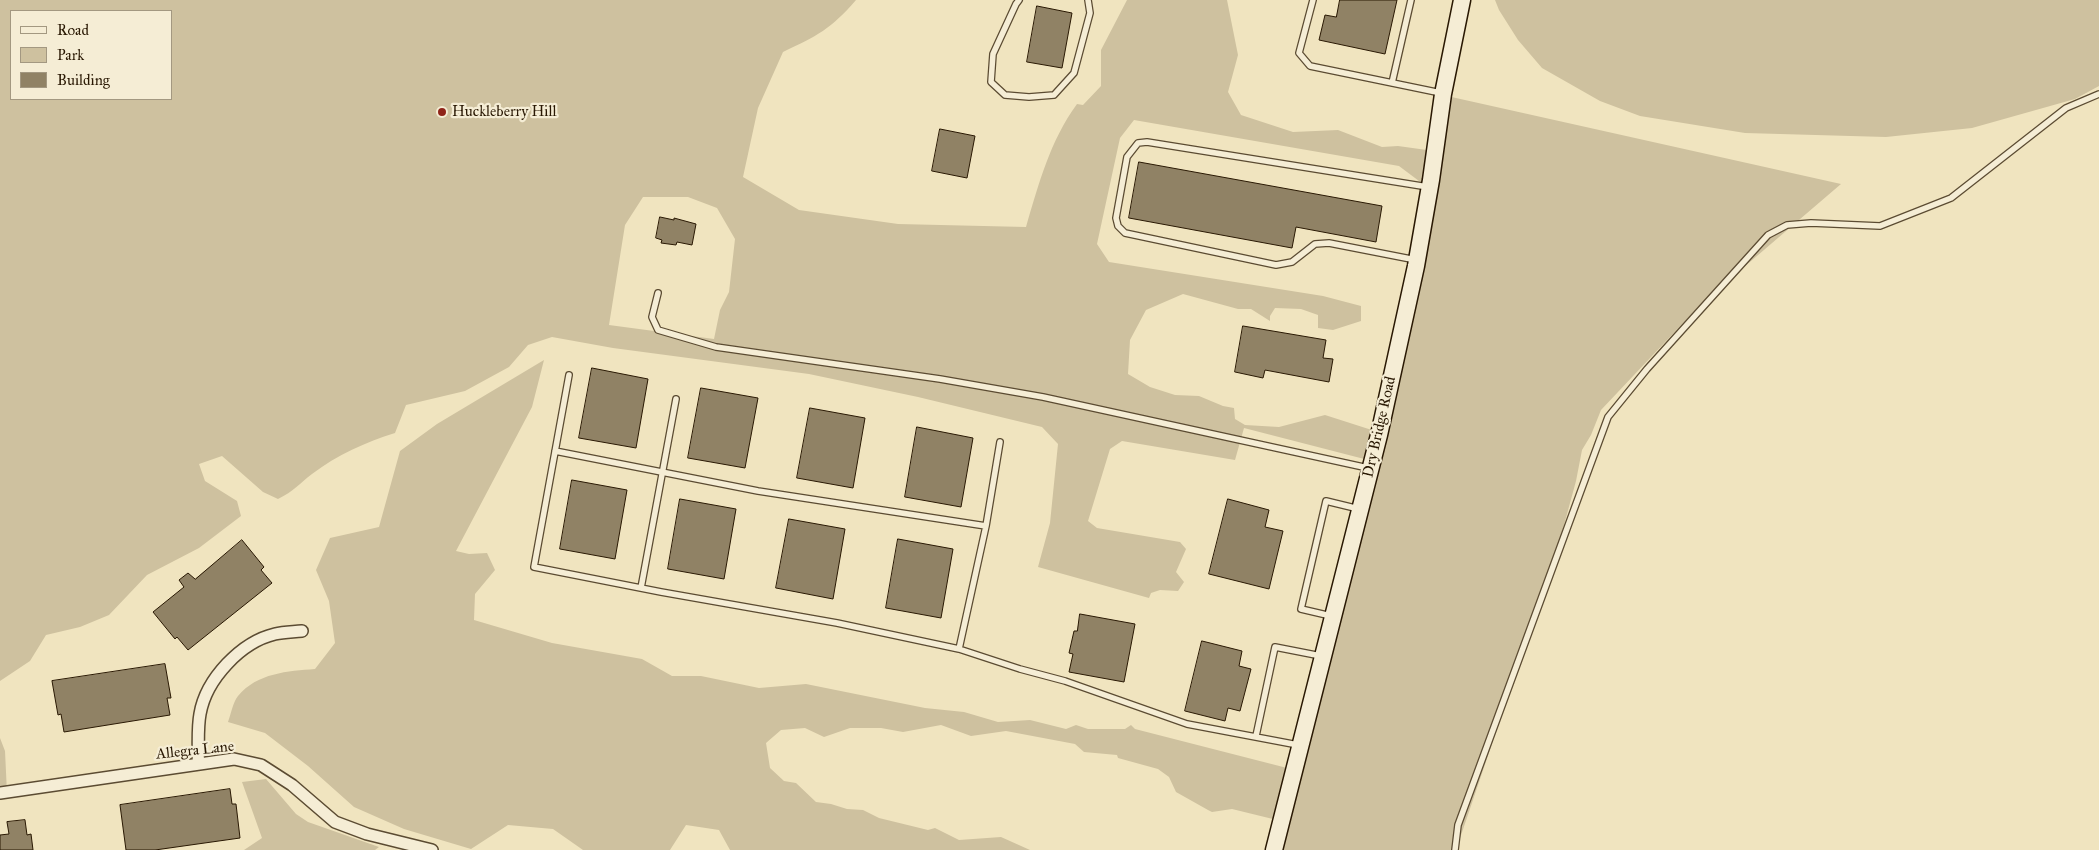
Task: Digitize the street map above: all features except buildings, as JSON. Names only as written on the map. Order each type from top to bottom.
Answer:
[{"type":"street","name":"Dry Bridge Road","points":[[1274,850],[1370,468],[1417,260],[1430,188],[1443,94],[1462,0]]},
{"type":"street","points":[[198,764],[200,713],[210,687],[224,667],[249,645],[275,634],[302,631]]},
{"type":"street","name":"Allegra Lane","points":[[0,793],[234,759],[261,766],[292,786],[336,822],[367,834],[432,850]]},
{"type":"lane","points":[[1019,0],[993,54],[991,82],[1005,94],[1030,97],[1054,95],[1074,73],[1090,13],[1088,0]]},
{"type":"lane","points":[[1314,0],[1299,53],[1310,66],[1443,94]]},
{"type":"lane","points":[[1392,83],[1412,0]]},
{"type":"lane","points":[[1455,850],[1458,825],[1608,417],[1647,369],[1768,235],[1787,225],[1811,223],[1880,226],[1951,198],[2066,108],[2099,94]]},
{"type":"lane","points":[[1417,260],[1329,243],[1315,244],[1292,262],[1276,265],[1125,233],[1118,226],[1116,218],[1127,157],[1138,143],[1147,142],[1430,188]]},
{"type":"lane","points":[[658,293],[652,317],[658,330],[716,347],[940,379],[1043,397],[1370,468]]},
{"type":"lane","points":[[569,375],[534,567],[837,623],[959,649],[1020,669],[1065,681],[1187,724],[1300,746]]},
{"type":"lane","points":[[641,588],[676,399]]},
{"type":"lane","points":[[959,649],[986,526],[1000,442]]},
{"type":"lane","points":[[555,451],[758,491],[986,526]]},
{"type":"lane","points":[[1333,617],[1301,609],[1326,501],[1360,509]]},
{"type":"lane","points":[[1256,736],[1275,647],[1323,656]]},
{"type":"green space","points":[[0,0],[856,0],[823,31],[783,52],[758,108],[743,177],[799,210],[898,224],[1026,227],[1046,163],[1059,133],[1077,104],[1083,105],[1101,86],[1101,50],[1127,0],[1227,0],[1238,55],[1228,92],[1241,115],[1293,132],[1338,130],[1382,147],[1398,146],[1434,151],[1447,96],[1841,184],[1702,303],[1601,410],[1591,435],[1582,450],[1576,481],[1555,558],[1456,850],[1274,850],[1281,821],[1232,809],[1212,812],[1176,792],[1169,777],[1158,769],[1118,758],[1117,755],[1084,752],[1075,744],[1006,731],[971,736],[941,725],[903,732],[881,728],[850,728],[824,737],[805,728],[781,730],[766,743],[770,768],[784,781],[796,783],[816,802],[847,809],[863,810],[879,818],[928,830],[935,828],[959,840],[1001,837],[1030,850],[730,850],[719,830],[686,825],[670,850],[583,850],[553,829],[508,825],[471,849],[404,829],[354,807],[308,766],[265,733],[228,722],[238,696],[254,682],[284,672],[315,669],[335,643],[329,601],[316,570],[330,538],[379,527],[400,451],[437,424],[544,360],[532,407],[456,551],[469,554],[487,553],[495,570],[475,594],[474,620],[552,643],[642,659],[672,676],[701,676],[759,688],[806,684],[925,708],[964,712],[998,722],[1030,720],[1066,729],[1076,725],[1088,729],[1125,729],[1131,725],[1135,729],[1291,769],[1372,461],[1244,428],[1235,460],[1122,441],[1110,449],[1088,521],[1097,528],[1180,542],[1186,549],[1176,572],[1184,582],[1178,591],[1160,590],[1151,593],[1149,598],[1038,567],[1050,523],[1058,444],[1042,427],[918,397],[809,374],[613,348],[552,337],[528,345],[509,367],[465,391],[406,405],[395,433],[342,455],[278,499],[263,492],[222,456],[199,464],[205,481],[237,501],[241,516],[199,548],[147,575],[109,615],[80,627],[46,635],[30,661],[0,681]],"holes":[[[1134,120],[1399,166],[1423,184],[1378,432],[1325,415],[1279,427],[1245,425],[1235,419],[1234,408],[1223,406],[1199,396],[1175,395],[1150,387],[1128,374],[1130,340],[1146,310],[1183,294],[1238,309],[1251,309],[1270,321],[1270,316],[1275,308],[1301,309],[1318,315],[1318,328],[1333,330],[1361,321],[1361,306],[1323,296],[1109,262],[1097,244],[1120,138]],[[643,197],[688,197],[717,208],[735,239],[729,292],[720,310],[714,339],[609,325],[625,225]]]},
{"type":"green space","points":[[1495,0],[2099,0],[2099,86],[2075,99],[1972,128],[1886,137],[1745,133],[1640,116],[1600,101],[1542,68],[1518,40],[1499,10]]},
{"type":"green space","points":[[0,738],[5,751],[7,793],[0,794]]},
{"type":"green space","points":[[266,779],[296,814],[308,822],[379,847],[375,850],[244,850],[262,838],[242,782]]},
{"type":"place","name":"Huckleberry Hill","points":[[442,112]]}]
